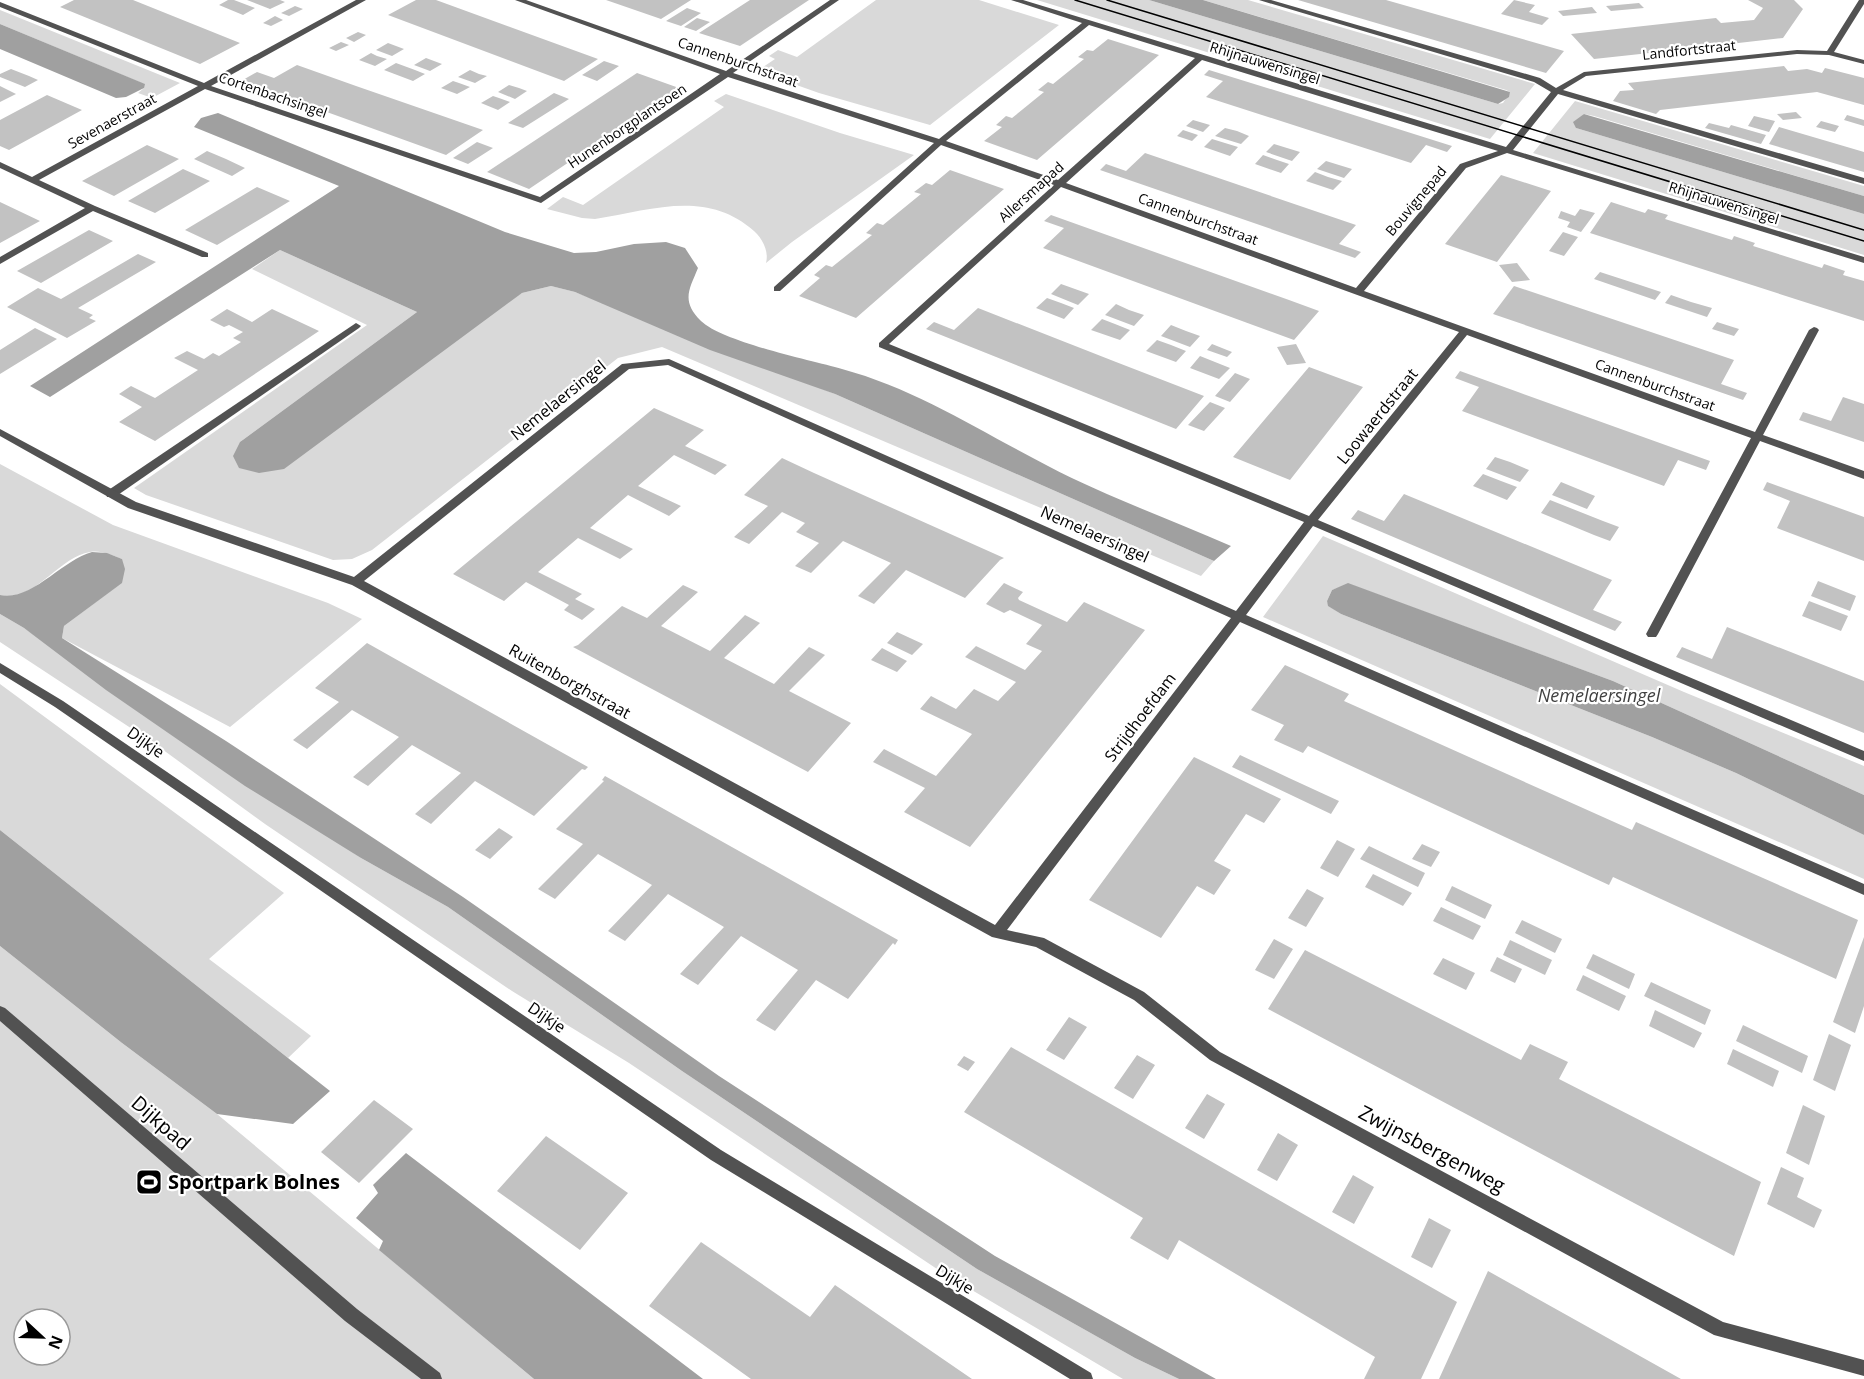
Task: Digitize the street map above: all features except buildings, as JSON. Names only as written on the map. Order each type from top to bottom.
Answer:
[{"type":"street","name":"Sevenaerstraat","points":[[33,180],[362,0]]},
{"type":"street","name":"Cannenburchstraat","points":[[519,0],[727,74],[940,142],[1060,184],[1864,475]]},
{"type":"street","name":"Hunenborgplantsoen","points":[[541,200],[835,0]]},
{"type":"street","name":"Rhijnauwensingel","points":[[1015,0],[1864,260]]},
{"type":"street","points":[[1263,0],[1537,80],[1556,91],[1864,181]]},
{"type":"street","points":[[1829,53],[1863,0]]},
{"type":"street","name":"Cortenbachsingel","points":[[0,4],[204,86],[541,200]]},
{"type":"street","points":[[777,289],[940,142],[1087,23]]},
{"type":"street","name":"Landfortstraat","points":[[1556,91],[1584,75],[1797,52],[1829,53],[1864,62]]},
{"type":"street","name":"Allersmapad","points":[[1199,58],[882,345],[1311,521]]},
{"type":"street","points":[[1508,150],[1556,91]]},
{"type":"street","name":"Bouvignepad","points":[[1359,291],[1463,166],[1508,150]]},
{"type":"street","points":[[0,165],[92,208],[205,255]]},
{"type":"street","points":[[0,261],[92,208]]},
{"type":"street","points":[[111,494],[356,326]]},
{"type":"street","name":"Loowaerdstraat","points":[[1311,521],[1466,330]]},
{"type":"street","points":[[1652,634],[1814,330]]},
{"type":"street","name":"Nemelaersingel","points":[[356,582],[627,366],[669,362],[1238,616],[1864,890]]},
{"type":"street","name":"Ruitenborghstraat","points":[[0,432],[132,505],[356,582],[997,933]]},
{"type":"street","points":[[1311,521],[1864,756]]},
{"type":"street","name":"Strijdhoefdam","points":[[997,933],[1311,521]]},
{"type":"street","name":"Dijkje","points":[[0,667],[69,711],[716,1155],[1085,1379]]},
{"type":"street","name":"Zwijnsbergenweg","points":[[997,933],[1039,942],[1129,991],[1215,1056],[1720,1329],[1864,1368]]},
{"type":"street","name":"Dijkpad","points":[[0,1012],[351,1315],[434,1379]]},
{"type":"shaded area","points":[[876,0],[979,0],[1059,25],[930,125],[819,93],[757,71],[775,59],[769,56],[778,50],[797,57]]},
{"type":"shaded area","points":[[1037,0],[1149,0],[1498,104],[1503,103],[1510,92],[1203,0],[1248,0],[1535,84],[1490,139]]},
{"type":"shaded area","points":[[0,10],[180,83],[152,98],[138,93],[144,88],[144,84],[0,24]]},
{"type":"shaded area","points":[[726,94],[840,133],[914,155],[766,263],[766,250],[757,234],[736,218],[717,210],[698,206],[678,206],[595,219],[547,209],[563,197],[583,205],[724,107],[714,101]]},
{"type":"shaded area","points":[[1575,101],[1864,186],[1864,196],[1594,116],[1584,114],[1576,128],[1864,214],[1864,255],[1533,153]]},
{"type":"shaded area","points":[[280,250],[417,312],[240,442],[522,293],[551,286],[575,292],[835,394],[1214,561],[1201,576],[662,347],[618,358],[372,550],[352,559],[333,560],[146,495],[134,488],[367,325],[252,269]]},
{"type":"shaded area","points":[[0,464],[113,525],[328,603],[362,619],[230,727],[62,638],[64,626],[121,583],[122,559],[102,552],[90,552],[67,562],[24,592],[13,596],[0,595]]},
{"type":"shaded area","points":[[1323,536],[1684,692],[1864,766],[1864,795],[1613,681],[1349,584],[1332,590],[1327,601],[1329,606],[1341,614],[1652,737],[1736,773],[1864,835],[1864,879],[1263,617]]},
{"type":"shaded area","points":[[0,614],[24,628],[361,858],[448,907],[682,1071],[977,1269],[1135,1358],[1179,1379],[1123,1379],[943,1273],[629,1063],[512,991],[265,824],[155,744],[0,642]]},
{"type":"shaded area","points":[[0,684],[284,893],[209,959],[311,1036],[288,1058],[0,830]]},
{"type":"shaded area","name":"Sportpark Bolnes","points":[[0,946],[122,1043],[217,1114],[534,1379],[0,1379]]},
{"type":"water","points":[[1149,0],[1203,0],[1510,92],[1509,97],[1498,104]]},
{"type":"water","points":[[0,24],[145,84],[144,88],[126,97],[116,98],[0,49]]},
{"type":"water","points":[[218,113],[505,232],[574,253],[596,252],[634,244],[666,242],[685,248],[698,268],[690,289],[691,307],[701,321],[712,329],[747,343],[869,377],[896,388],[922,399],[1070,477],[1231,546],[1214,561],[835,394],[710,350],[575,292],[551,286],[522,293],[284,469],[259,473],[239,468],[233,456],[240,442],[417,312],[280,250],[50,397],[30,386],[339,186],[194,127],[201,118]]},
{"type":"water","points":[[1584,114],[1864,196],[1864,214],[1576,128],[1573,122]]},
{"type":"water","points":[[92,552],[107,553],[122,559],[125,569],[122,583],[64,626],[62,638],[226,741],[463,897],[719,1076],[995,1256],[1216,1379],[1179,1379],[1135,1358],[977,1269],[682,1071],[448,907],[361,858],[245,786],[106,690],[24,628],[0,614],[0,595],[12,595],[35,587],[69,563]]},
{"type":"water","name":"Nemelaersingel","points":[[1348,583],[1613,681],[1864,795],[1864,835],[1736,773],[1652,737],[1341,614],[1328,606],[1327,601],[1332,590]]},
{"type":"water","points":[[0,830],[330,1091],[293,1124],[217,1114],[122,1043],[0,946]]},
{"type":"water","points":[[406,1153],[703,1379],[534,1379],[379,1250],[383,1241],[356,1218],[378,1193],[373,1185]]},
{"type":"tram line","points":[[1075,0],[1864,241]]},
{"type":"tram line","points":[[1107,0],[1864,230]]},
{"type":"place","name":"Sportpark Bolnes","points":[[149,1182]]}]
